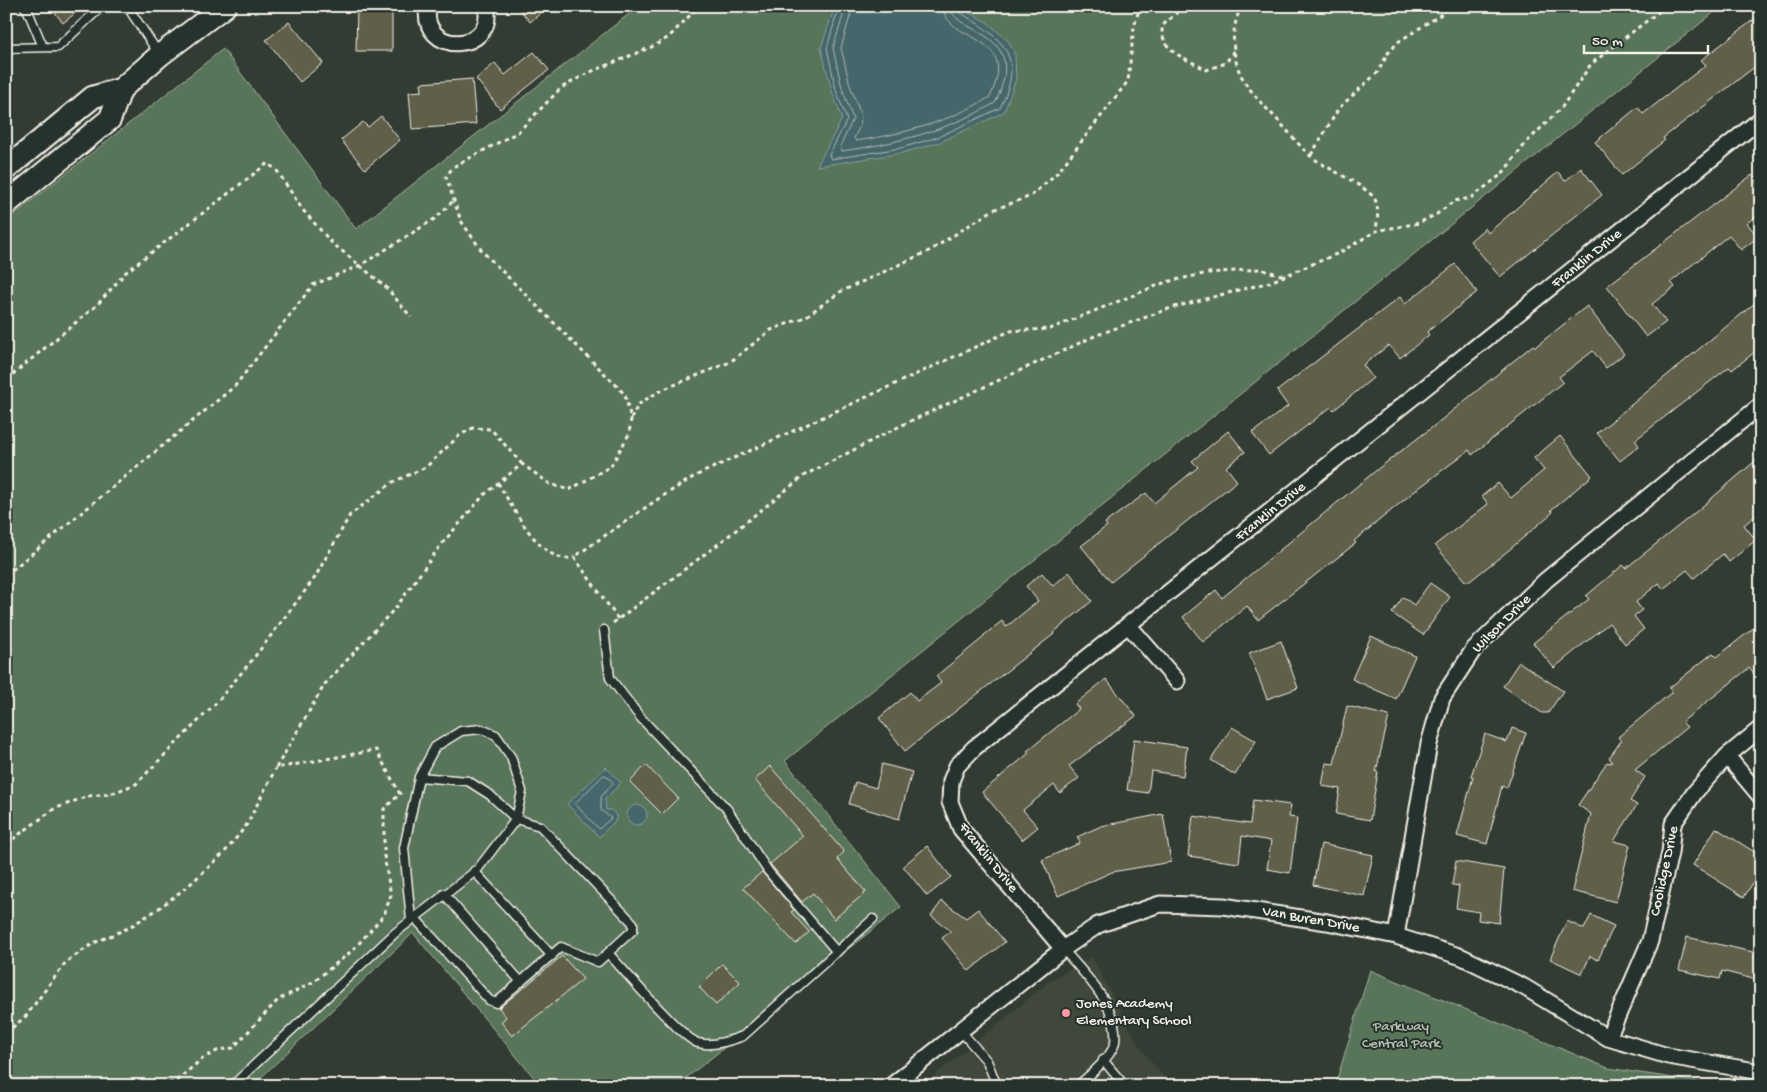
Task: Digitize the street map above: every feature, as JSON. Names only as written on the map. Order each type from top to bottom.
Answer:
[{"type":"main road","points":[[6,169],[93,97],[121,88],[160,55],[225,6]]},
{"type":"main road","points":[[6,204],[110,119],[121,88]]},
{"type":"street","points":[[428,6],[428,18],[436,35],[444,41],[454,44],[474,39],[482,32],[486,22],[486,6]]},
{"type":"street","name":"Franklin Drive","points":[[1063,949],[961,829],[950,802],[951,781],[957,766],[974,748],[1761,119]]},
{"type":"street","name":"Wilson Drive","points":[[1396,936],[1429,744],[1442,698],[1474,649],[1546,580],[1761,405]]},
{"type":"street","points":[[1129,626],[1177,681]]},
{"type":"street","name":"Coolidge Drive","points":[[1608,1038],[1650,941],[1670,853],[1673,824],[1695,792],[1727,756],[1761,728]]},
{"type":"street","points":[[1727,756],[1761,797]]},
{"type":"street","name":"Van Buren Drive","points":[[891,1086],[1063,949],[1098,925],[1160,904],[1223,906],[1327,922],[1396,936],[1462,957],[1524,987],[1608,1038],[1668,1056],[1761,1072]]},
{"type":"lane","points":[[24,6],[28,11],[43,47]]},
{"type":"lane","points":[[6,48],[58,47],[102,6]]},
{"type":"lane","points":[[127,6],[160,55]]},
{"type":"lane","points":[[604,630],[610,678],[640,717],[727,808],[768,872],[837,952]]},
{"type":"lane","points":[[232,1086],[412,918],[474,871],[516,819],[522,791],[510,757],[496,735],[481,729],[462,731],[436,747],[419,777],[404,848],[412,918],[489,1000],[496,1003],[562,947],[598,962],[633,930],[632,924],[540,826],[516,819],[490,795],[468,781],[419,777]]},
{"type":"lane","points":[[474,871],[552,956]]},
{"type":"lane","points":[[444,894],[521,982]]},
{"type":"lane","points":[[608,953],[670,1019],[697,1043],[724,1043],[743,1036],[873,919]]},
{"type":"lane","points":[[1063,949],[1105,1000],[1113,1022],[1115,1043],[1103,1060],[1080,1085]]},
{"type":"lane","points":[[960,1030],[987,1062],[997,1086]]},
{"type":"lane","points":[[1103,1060],[1125,1086]]},
{"type":"path","points":[[631,419],[625,395],[618,387],[482,251],[461,221],[446,177],[453,167],[518,132],[561,88],[588,73],[654,46],[669,37],[699,6]]},
{"type":"path","points":[[6,844],[54,808],[88,796],[110,794],[136,784],[217,702],[253,659],[314,579],[350,515],[393,482],[426,467],[460,435],[473,428],[491,429],[522,464],[550,484],[569,490],[611,466],[629,434],[631,419],[638,405],[645,400],[662,390],[730,362],[770,330],[805,317],[840,292],[931,250],[992,210],[1031,196],[1058,172],[1128,81],[1134,27],[1140,6]]},
{"type":"path","points":[[1184,6],[1162,26],[1162,36],[1169,50],[1206,70],[1226,63],[1234,50]]},
{"type":"path","points":[[1242,6],[1237,14],[1234,34],[1234,50],[1240,73],[1310,155],[1337,174],[1367,190],[1375,199],[1378,215],[1376,232]]},
{"type":"path","points":[[1310,155],[1339,108],[1378,72],[1388,53],[1398,42],[1442,13],[1448,6]]},
{"type":"path","points":[[604,630],[717,545],[805,474],[904,424],[1097,335],[1171,308],[1234,293],[1286,276],[1346,249],[1376,232],[1418,223],[1437,214],[1454,200],[1471,198],[1502,174],[1526,143],[1562,107],[1591,64],[1666,6]]},
{"type":"path","points":[[6,380],[96,305],[126,272],[268,163],[278,172],[302,209],[331,242],[386,287],[411,317]]},
{"type":"path","points":[[6,574],[235,386],[313,284],[361,265],[436,218],[453,201]]},
{"type":"path","points":[[498,483],[533,539],[546,551],[569,559],[695,476],[1010,332],[1029,329],[1050,329],[1084,317],[1166,282],[1208,273],[1260,268],[1286,276]]},
{"type":"path","points":[[6,1033],[26,1016],[66,962],[94,943],[128,928],[158,909],[188,886],[224,853],[246,826],[276,768],[325,684],[397,606],[440,546],[484,494],[522,464]]},
{"type":"path","points":[[574,557],[618,619]]},
{"type":"path","points":[[276,768],[376,750],[400,794]]},
{"type":"path","points":[[145,1086],[174,1082],[203,1058],[219,1050],[233,1048],[278,1000],[313,982],[354,950],[384,914],[391,896],[384,856],[384,809],[419,777]]},
{"type":"shaded area","name":"Jones Academy Elementary School","points":[[1092,957],[1140,1047],[1171,1086],[922,1086],[1051,980]]},
{"type":"green space","points":[[639,6],[1722,6],[785,761],[901,907],[676,1086],[541,1086],[413,933],[252,1086],[6,1086],[6,221],[223,49],[356,229]]},
{"type":"green space","name":"Parkway Central Park","points":[[1370,970],[1608,1068],[1725,1086],[1335,1086]]},
{"type":"water","points":[[835,6],[956,6],[987,22],[1009,42],[1015,55],[1016,79],[1004,112],[940,142],[902,153],[817,166],[842,119],[832,91],[821,48]]},
{"type":"water","points":[[606,767],[621,783],[605,799],[606,810],[611,810],[616,815],[616,820],[599,837],[567,804]]},
{"type":"water","points":[[637,805],[644,808],[647,815],[644,822],[637,825],[630,822],[627,815],[630,808]]},
{"type":"building","points":[[50,6],[84,6],[63,23]]},
{"type":"building","points":[[357,6],[392,6],[392,51],[356,51]]},
{"type":"building","points":[[517,6],[549,6],[530,22]]},
{"type":"building","points":[[1761,14],[1761,62],[1663,138],[1665,140],[1622,175],[1595,142],[1638,107],[1643,114],[1706,65],[1701,60]]},
{"type":"building","points":[[289,22],[323,63],[300,82],[266,40]]},
{"type":"building","points":[[534,52],[549,70],[500,109],[476,79],[495,63],[505,75]]},
{"type":"building","points":[[472,79],[476,124],[412,129],[409,92],[422,91],[421,83]]},
{"type":"building","points":[[381,116],[400,140],[365,169],[341,140],[363,122],[368,127]]},
{"type":"building","points":[[1581,168],[1602,195],[1500,277],[1470,241],[1485,228],[1488,233],[1558,172],[1565,181]]},
{"type":"building","points":[[1752,175],[1761,186],[1761,212],[1747,223],[1758,237],[1741,250],[1729,235],[1671,282],[1675,287],[1652,304],[1666,322],[1646,337],[1607,286]]},
{"type":"building","points":[[1455,264],[1477,292],[1427,332],[1429,335],[1400,358],[1389,345],[1363,365],[1373,378],[1334,410],[1331,407],[1269,455],[1252,433],[1288,406],[1277,391],[1400,297],[1405,304]]},
{"type":"building","points":[[1761,298],[1761,347],[1732,370],[1729,367],[1635,440],[1639,446],[1620,461],[1597,433]]},
{"type":"building","points":[[1587,306],[1624,354],[1606,368],[1593,351],[1559,377],[1563,382],[1472,455],[1469,450],[1415,491],[1354,541],[1356,543],[1258,620],[1247,606],[1203,642],[1183,617],[1216,590],[1222,598],[1379,468],[1533,345],[1535,347]]},
{"type":"building","points":[[1228,431],[1245,452],[1226,467],[1237,481],[1111,582],[1081,546],[1107,526],[1105,523],[1146,493],[1154,503],[1198,467],[1192,461]]},
{"type":"building","points":[[1560,436],[1592,476],[1551,510],[1553,512],[1509,550],[1470,581],[1465,581],[1435,545],[1488,504],[1482,496],[1498,483],[1511,498],[1544,470],[1534,458]]},
{"type":"building","points":[[1761,456],[1761,511],[1744,525],[1756,540],[1729,562],[1723,554],[1694,578],[1687,570],[1663,589],[1659,583],[1636,602],[1642,610],[1634,616],[1644,629],[1625,644],[1609,623],[1554,668],[1533,643],[1589,599],[1586,596],[1623,565],[1626,568]]},
{"type":"building","points":[[1069,572],[1092,601],[1054,634],[905,751],[879,718],[910,692],[917,701],[941,683],[936,676],[983,636],[1002,621],[1006,627],[1038,601],[1026,586],[1042,573],[1053,586]]},
{"type":"building","points":[[1430,583],[1450,597],[1423,635],[1392,613],[1403,597],[1414,605]]},
{"type":"building","points":[[1761,622],[1761,682],[1749,668],[1682,722],[1687,727],[1635,770],[1645,777],[1630,801],[1637,805],[1614,841],[1630,845],[1616,902],[1572,891],[1591,814],[1578,805],[1607,762],[1611,763],[1612,761],[1609,758],[1621,741],[1618,737],[1672,692],[1669,688],[1713,653],[1717,657]]},
{"type":"building","points":[[1371,636],[1415,656],[1396,699],[1352,679]]},
{"type":"building","points":[[1281,641],[1298,688],[1267,699],[1249,653]]},
{"type":"building","points":[[1519,662],[1563,691],[1548,713],[1542,713],[1503,686]]},
{"type":"building","points":[[1106,679],[1136,716],[1069,766],[1079,778],[1060,793],[1054,785],[1023,810],[1038,827],[1022,840],[982,792],[1029,753],[1027,751],[1079,709],[1075,704]]},
{"type":"building","points":[[1347,706],[1389,716],[1376,772],[1378,772],[1370,820],[1336,814],[1340,789],[1322,786],[1326,763],[1334,764]]},
{"type":"building","points":[[1232,727],[1256,741],[1235,775],[1211,760]]},
{"type":"building","points":[[1512,728],[1526,733],[1507,788],[1502,786],[1487,844],[1457,836],[1473,777],[1471,776],[1485,734],[1507,742]]},
{"type":"building","points":[[1134,739],[1187,747],[1183,776],[1151,771],[1148,793],[1127,790]]},
{"type":"building","points":[[882,764],[912,772],[899,819],[849,804],[855,782],[876,788]]},
{"type":"building","points":[[646,765],[678,798],[662,814],[630,782]]},
{"type":"building","points":[[770,766],[844,852],[837,859],[866,892],[834,919],[813,893],[802,902],[770,864],[803,836],[755,780]]},
{"type":"building","points":[[1253,800],[1291,805],[1289,817],[1297,818],[1290,873],[1267,869],[1271,841],[1242,836],[1239,863],[1188,856],[1193,816],[1250,824]]},
{"type":"building","points":[[1163,814],[1171,862],[1112,872],[1058,896],[1042,860],[1080,843],[1077,837],[1101,826]]},
{"type":"building","points":[[1716,828],[1761,856],[1761,870],[1744,897],[1693,865]]},
{"type":"building","points":[[1321,844],[1373,855],[1364,896],[1313,885]]},
{"type":"building","points":[[927,846],[951,877],[927,896],[903,866]]},
{"type":"building","points":[[1456,861],[1504,869],[1499,923],[1478,920],[1479,912],[1456,908],[1459,886],[1452,885]]},
{"type":"building","points":[[762,872],[794,910],[791,912],[809,932],[796,944],[743,888]]},
{"type":"building","points":[[942,901],[966,918],[978,909],[1005,942],[969,971],[942,938],[951,931],[931,916]]},
{"type":"building","points":[[1591,915],[1614,926],[1598,960],[1590,956],[1582,974],[1550,959],[1567,921],[1584,929]]},
{"type":"building","points":[[1687,937],[1761,954],[1761,981],[1722,971],[1720,979],[1679,970]]},
{"type":"building","points":[[562,956],[583,979],[512,1036],[501,1022],[506,1017],[499,1008]]},
{"type":"building","points":[[722,964],[740,982],[716,1005],[699,987]]},
{"type":"place","name":"Jones Academy Elementary School","points":[[1066,1013]]}]
